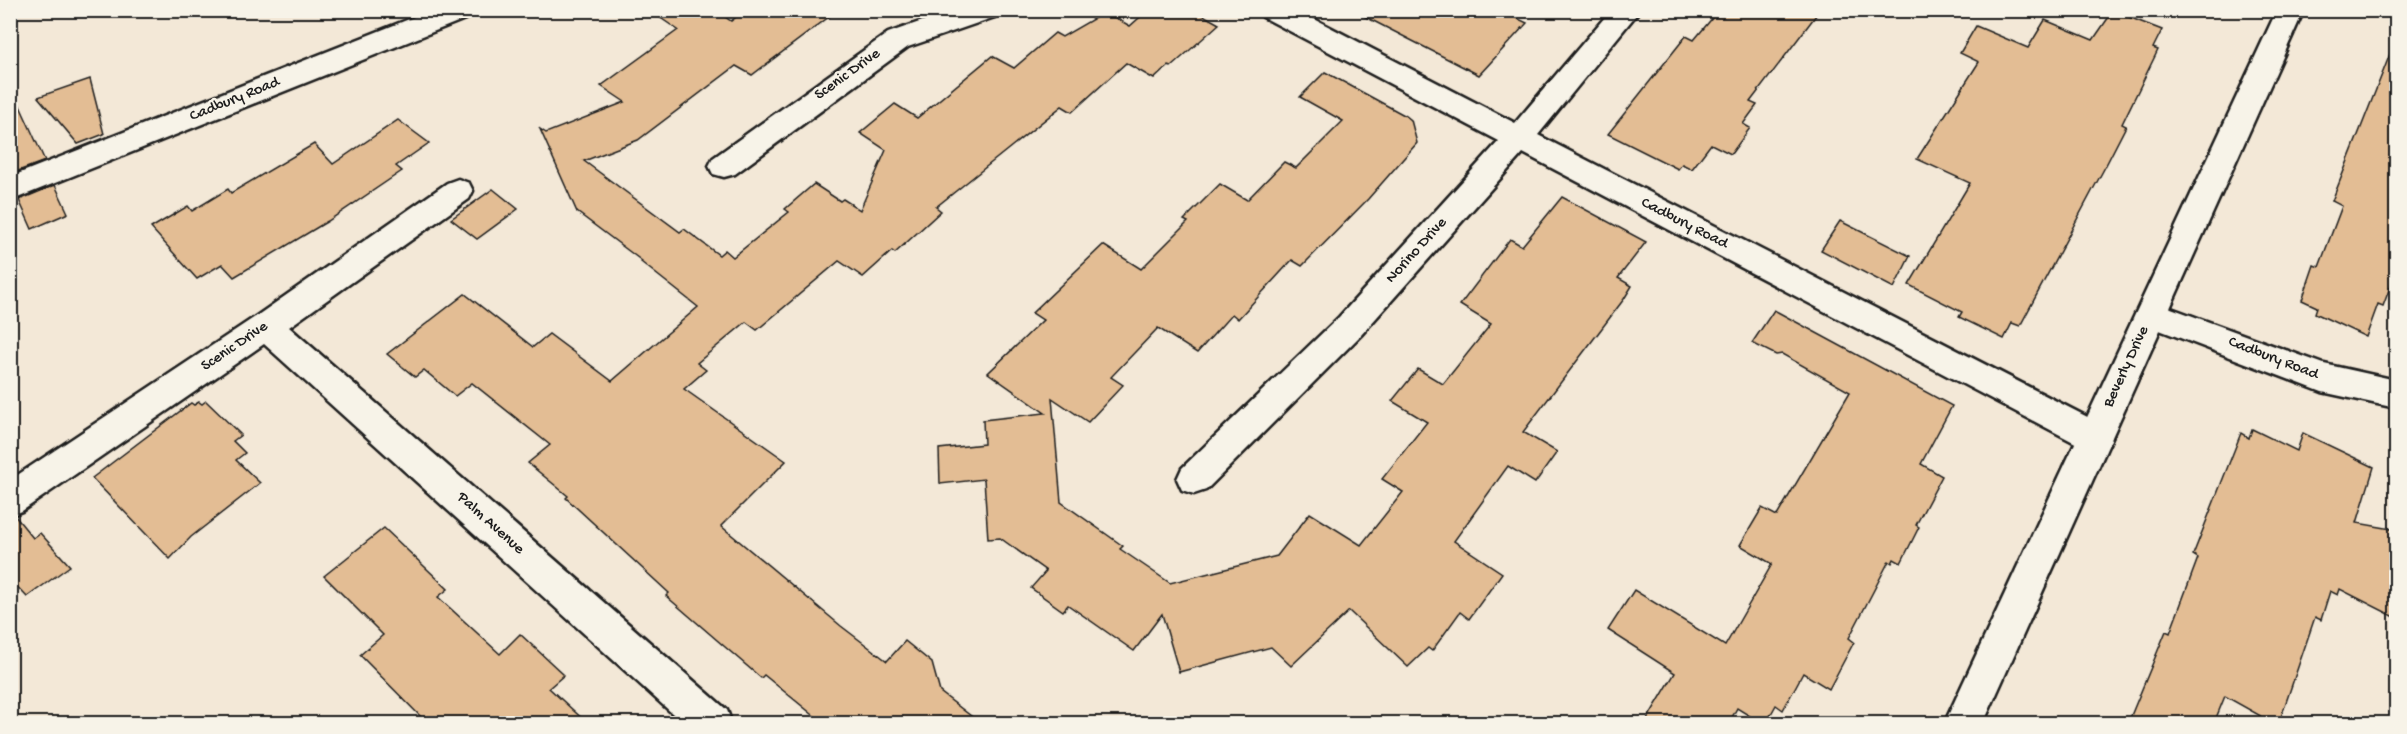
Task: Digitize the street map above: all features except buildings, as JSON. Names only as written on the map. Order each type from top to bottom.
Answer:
[{"type":"street","name":"Cadbury Road","points":[[10,190],[460,10]]},
{"type":"street","name":"Scenic Drive","points":[[724,166],[898,40],[985,10]]},
{"type":"street","name":"Cadbury Road","points":[[1273,10],[2095,437]]},
{"type":"street","name":"Norino Drive","points":[[1194,479],[1350,326],[1518,138],[1627,10]]},
{"type":"street","name":"Beverly Drive","points":[[1963,723],[2291,10]]},
{"type":"street","name":"Scenic Drive","points":[[10,500],[266,326],[458,191]]},
{"type":"street","name":"Cadbury Road","points":[[2152,314],[2322,378],[2397,394]]},
{"type":"street","name":"Palm Avenue","points":[[266,326],[713,723]]}]
